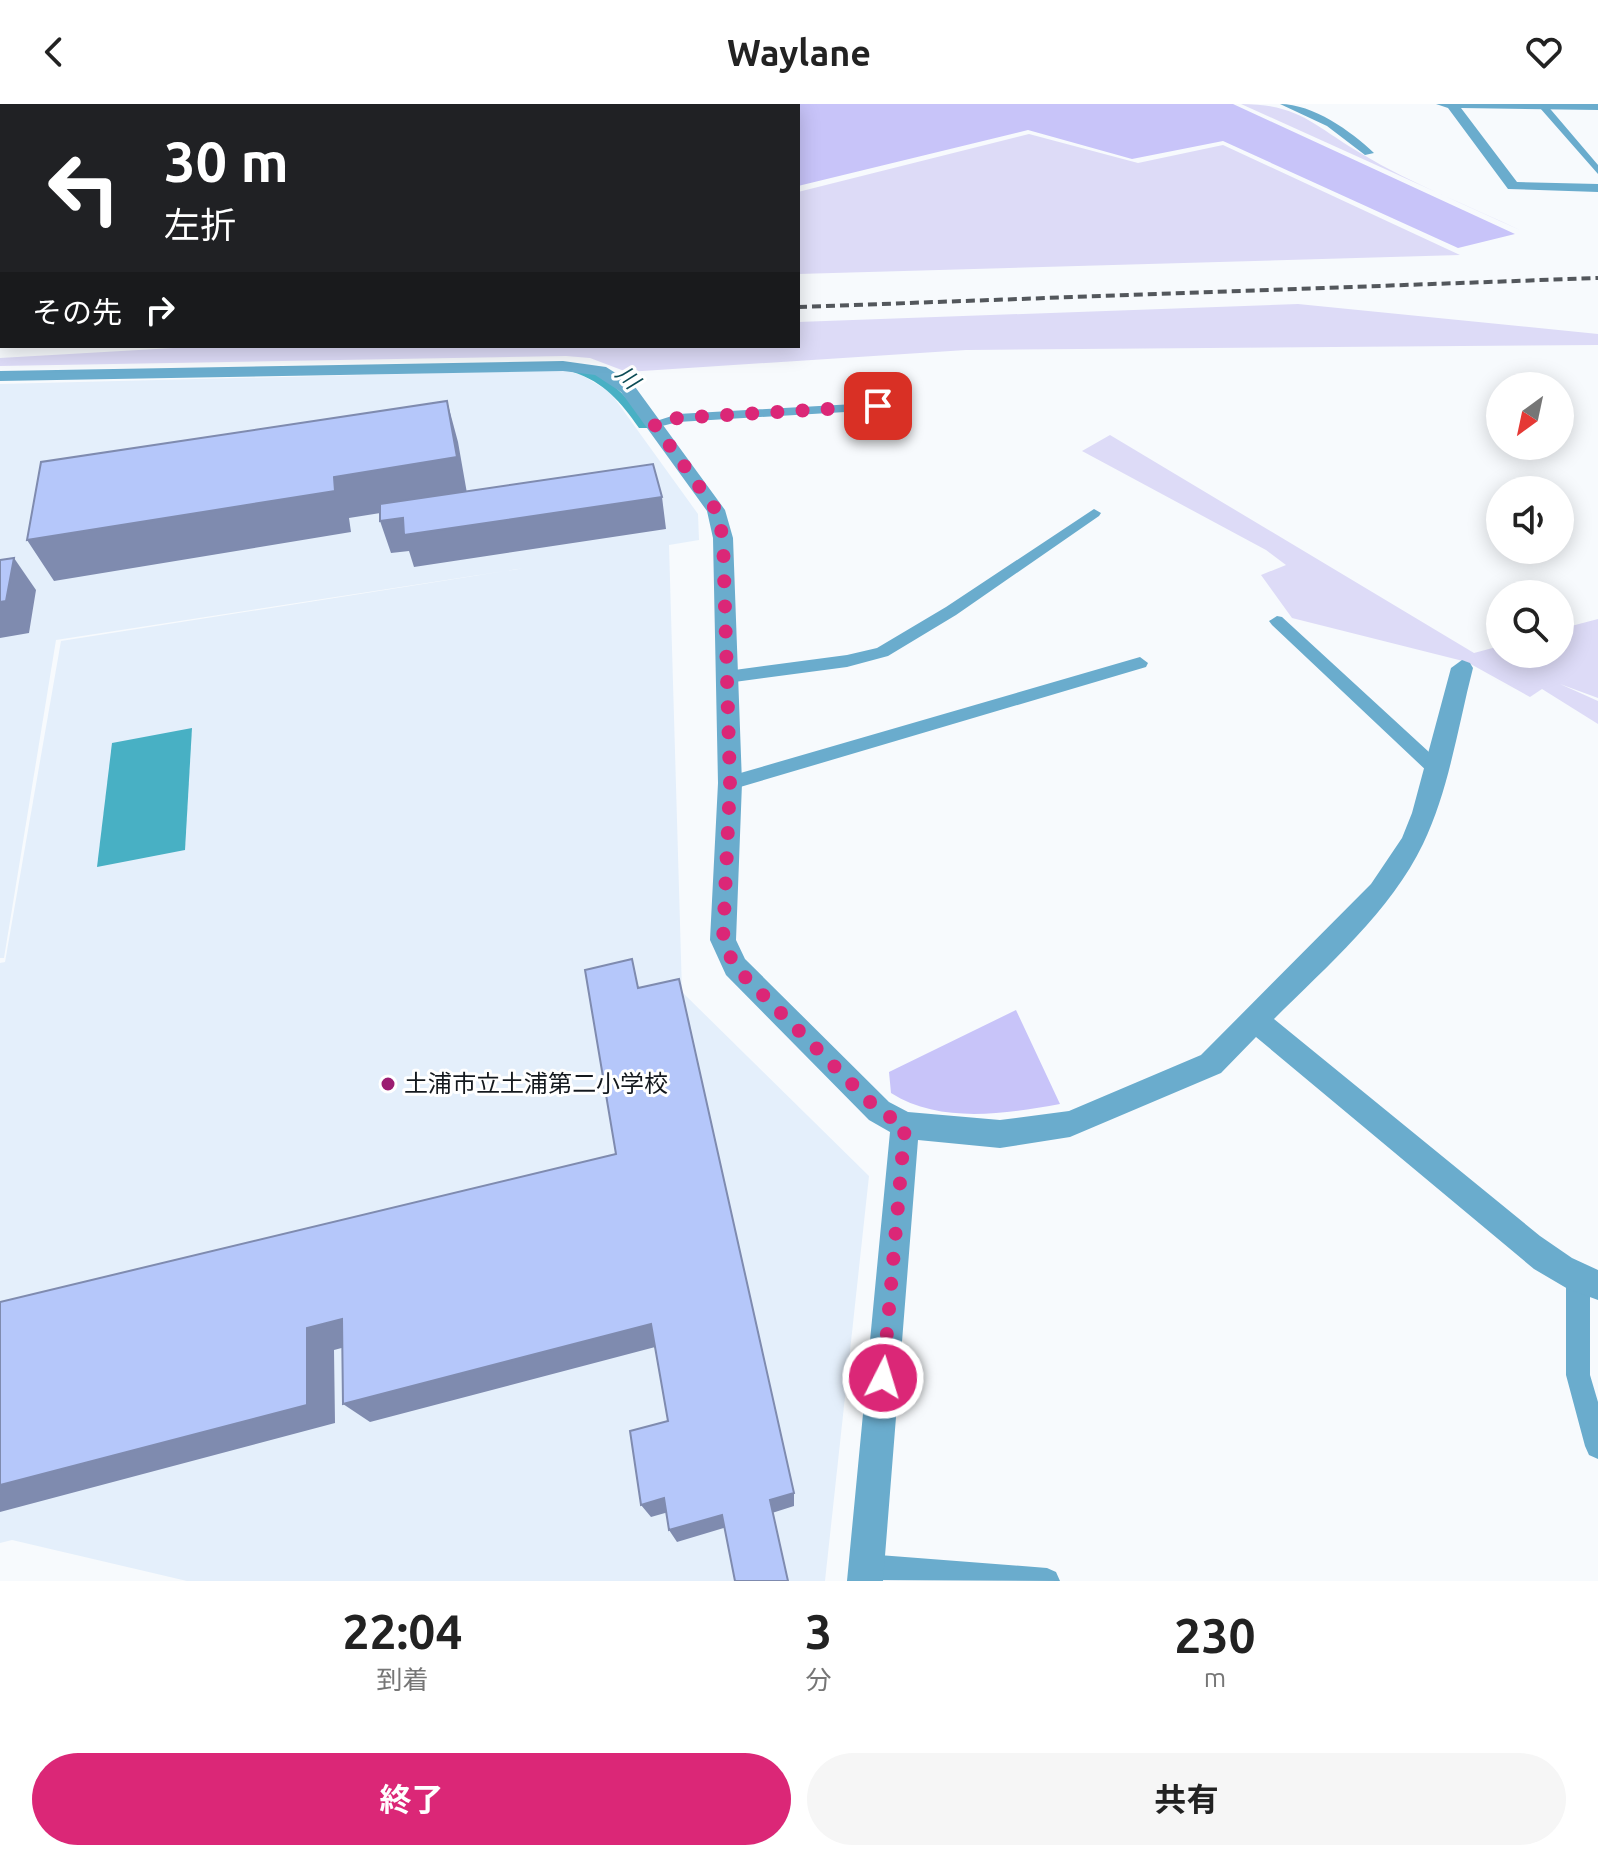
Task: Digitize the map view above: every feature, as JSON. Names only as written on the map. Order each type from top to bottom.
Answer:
[{"type":"street","points":[[1442,104],[1598,106]]},
{"type":"street","points":[[1452,104],[1513,186],[1598,188]]},
{"type":"street","points":[[0,376],[585,367],[600,371],[627,388],[716,510],[723,538],[730,783],[723,940],[735,967],[879,1111],[905,1125],[1000,1134],[1070,1124],[1211,1064],[1380,891],[1412,842],[1436,769],[1462,668]]},
{"type":"street","points":[[1255,1020],[1473,1197],[1537,1255],[1588,1282]]},
{"type":"street","points":[[866,1574],[905,1125]]},
{"type":"lane","points":[[1285,104],[1330,124],[1369,153]]},
{"type":"lane","points":[[1543,106],[1598,171]]},
{"type":"lane","points":[[654,424],[678,418],[907,405]]},
{"type":"lane","points":[[727,677],[847,661],[882,652],[951,611],[1094,513]]},
{"type":"lane","points":[[1277,621],[1436,769]]},
{"type":"lane","points":[[730,783],[1140,663]]},
{"type":"lane","points":[[1588,1282],[1578,1375],[1598,1446]]},
{"type":"lane","points":[[866,1574],[1047,1581]]},
{"type":"shaded area","points":[[800,104],[1233,104],[1515,234],[1458,248],[1223,141],[1132,159],[1028,130],[800,186]]},
{"type":"shaded area","points":[[1241,104],[1293,112],[1401,175],[1522,231]]},
{"type":"shaded area","points":[[1029,134],[1138,163],[1223,145],[1460,255],[800,274],[800,191]]},
{"type":"shaded area","points":[[1298,304],[1598,334],[1598,345],[966,350],[627,372],[590,358],[566,356],[0,366],[0,358],[173,348],[800,348],[800,322]]},
{"type":"shaded area","name":"土浦市立土浦第二小学校","points":[[559,370],[580,374],[610,392],[698,514],[699,540],[669,545],[682,992],[869,1176],[825,1581],[187,1581],[12,1540],[0,1543],[0,963],[5,962],[61,641],[525,568],[56,640],[4,958],[0,958],[0,384]]},
{"type":"shaded area","points":[[1110,435],[1474,653],[1486,650],[1486,668],[1574,668],[1574,625],[1598,619],[1598,698],[1560,684],[1598,701],[1598,724],[1542,689],[1530,697],[1467,662],[1292,618],[1261,575],[1286,565],[1266,550],[1082,451]]},
{"type":"shaded area","points":[[1016,1010],[1060,1104],[995,1113],[951,1113],[910,1103],[891,1093],[889,1072]]},
{"type":"water","points":[[192,728],[185,850],[97,867],[112,743]]},
{"type":"building","points":[[447,401],[457,457],[334,477],[335,491],[27,540],[41,462]]},
{"type":"building","points":[[653,464],[662,497],[404,535],[403,518],[380,521],[380,504]]},
{"type":"building","points":[[14,558],[6,601],[0,602],[0,560]]},
{"type":"building","points":[[632,959],[638,988],[679,979],[794,1493],[770,1500],[788,1581],[735,1581],[722,1515],[669,1530],[664,1498],[641,1505],[630,1431],[668,1421],[651,1324],[343,1404],[342,1319],[307,1328],[307,1405],[0,1485],[0,1302],[616,1154],[585,970]]},
{"type":"waterway","name":"川","points":[[576,370],[598,378],[615,390],[643,426]]},
{"type":"railway","points":[[800,307],[1598,278]]},
{"type":"place","name":"土浦市立土浦第二小学校","points":[[388,1084]]},
{"type":"route","points":[[878,406],[678,418],[654,424],[716,510],[723,538],[730,783],[723,940],[735,967],[879,1111],[905,1125],[883,1378]]}]
